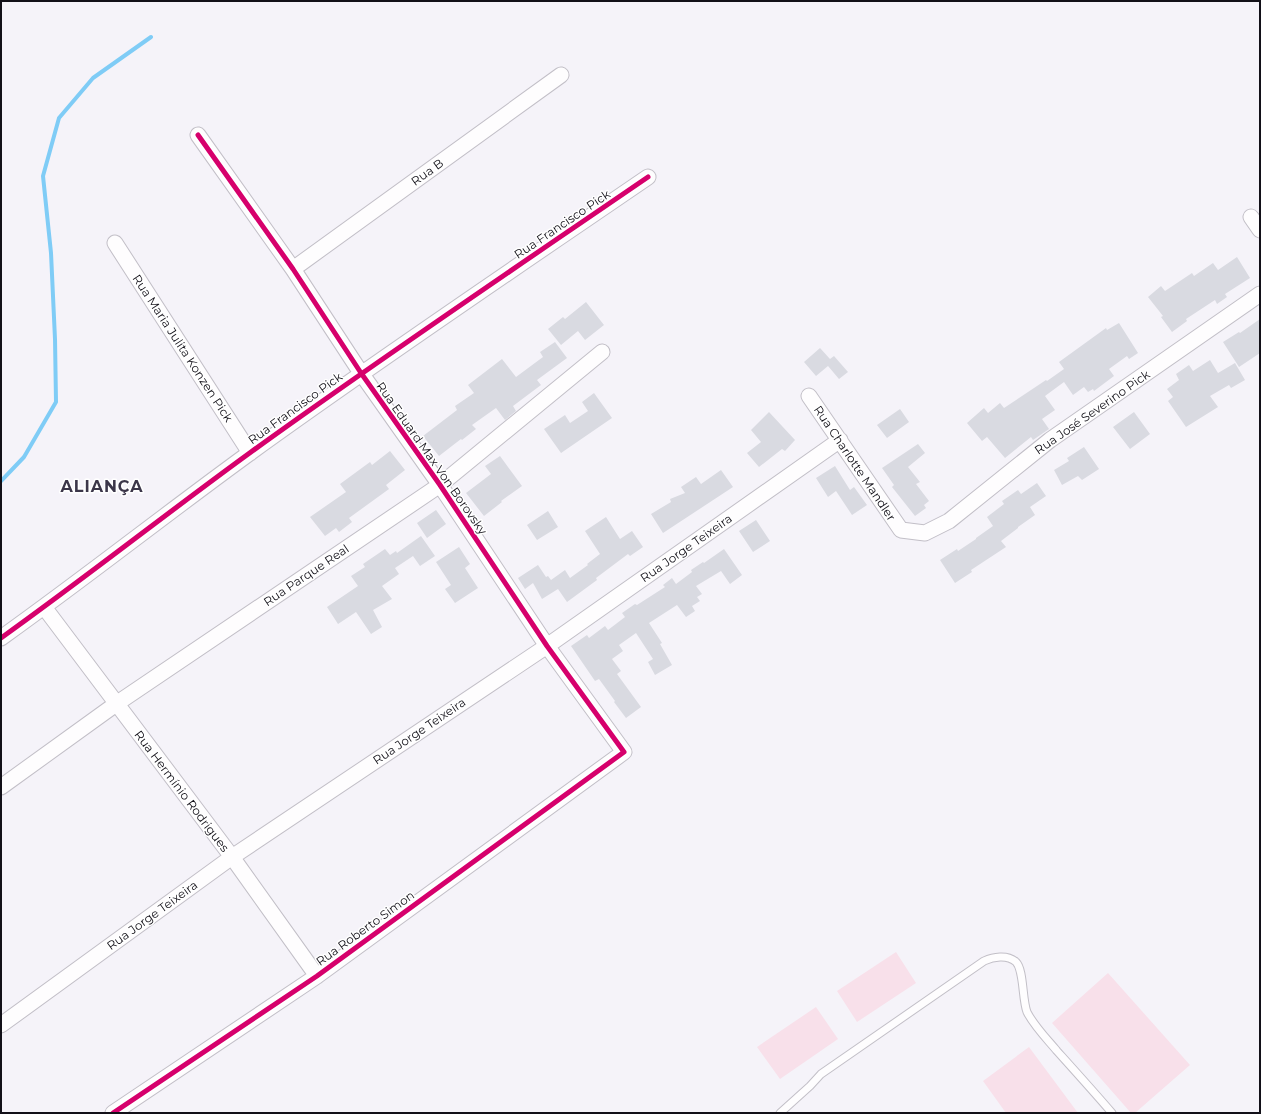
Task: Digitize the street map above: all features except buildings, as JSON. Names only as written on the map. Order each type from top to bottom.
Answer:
[{"type":"street","name":"Rua B","points":[[293,270],[561,75]]},
{"type":"street","name":"Rua Eduard Max Von Borovsky","points":[[198,135],[293,270],[361,374],[440,485],[547,646],[624,752]]},
{"type":"street","name":"Rua Francisco Pick","points":[[1,638],[250,453],[361,374],[648,177]]},
{"type":"street","points":[[1251,217],[1260,230]]},
{"type":"street","name":"Rua Maria Julita Konzen Pick","points":[[116,243],[250,453]]},
{"type":"street","name":"Rua José Severino Pick","points":[[926,533],[949,521],[1050,440],[1260,294]]},
{"type":"street","name":"Rua Parque Real","points":[[1,787],[116,704],[440,485],[602,352]]},
{"type":"street","name":"Rua Charlotte Mandler","points":[[809,396],[901,530],[926,533]]},
{"type":"street","name":"Rua Jorge Teixeira","points":[[1,1025],[232,857],[547,646],[840,440]]},
{"type":"street","name":"Rua Hermínio Rodrigues","points":[[44,607],[232,857],[317,976]]},
{"type":"street","name":"Rua Roberto Simon","points":[[114,1113],[317,976],[624,752]]},
{"type":"lane","points":[[780,1113],[821,1074],[984,961],[994,956],[1015,961],[1020,967],[1023,996],[1027,1012],[1038,1029],[1112,1113]]},
{"type":"shaded area","points":[[896,952],[916,983],[857,1022],[837,991]]},
{"type":"shaded area","points":[[1108,973],[1190,1065],[1135,1113],[1131,1113],[1052,1023]]},
{"type":"shaded area","points":[[816,1007],[838,1039],[780,1079],[757,1047]]},
{"type":"shaded area","points":[[1029,1047],[1078,1113],[1006,1113],[983,1081]]},
{"type":"waterway","points":[[1,481],[24,457],[56,402],[51,253],[43,176],[59,118],[93,78],[151,37]]},
{"type":"cycle path","points":[[113,1113],[317,976],[624,752],[547,646],[440,485],[361,373],[293,269],[198,135]]},
{"type":"cycle path","points":[[1,638],[220,475],[349,382],[648,177]]},
{"type":"district","name":"ALIANÇA","points":[[102,486]]}]
